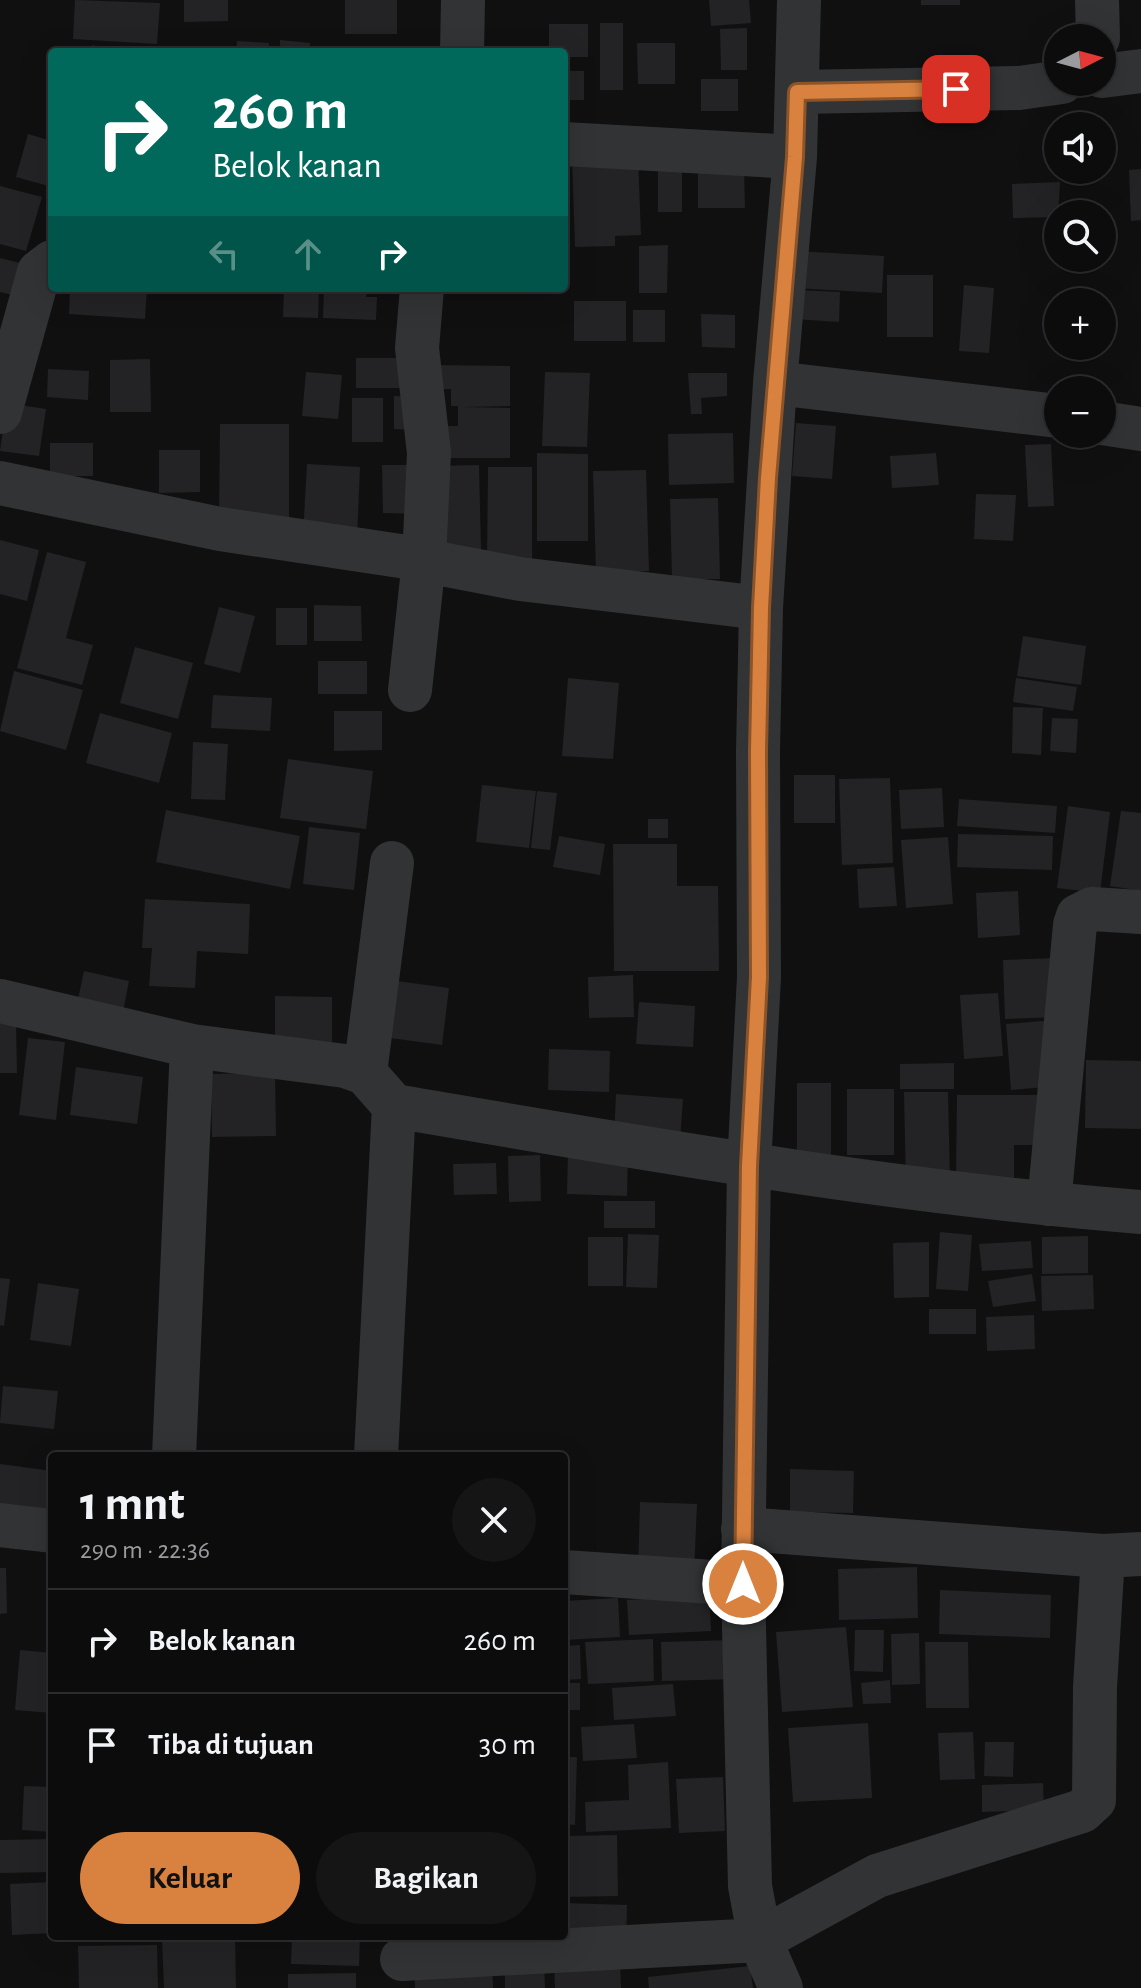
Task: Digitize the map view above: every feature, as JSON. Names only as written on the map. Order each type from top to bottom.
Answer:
[{"type":"street","points":[[462,48],[463,0]]},
{"type":"street","points":[[781,1988],[760,1940],[750,1886],[743,1529],[749,1166],[759,977],[761,608],[775,383],[795,157],[799,0]]},
{"type":"street","points":[[1097,0],[1098,24]]},
{"type":"street","points":[[1116,74],[1141,71]]},
{"type":"street","points":[[797,92],[1019,88],[1044,85]]},
{"type":"street","points":[[568,144],[795,157]]},
{"type":"street","points":[[0,412],[39,272],[48,265]]},
{"type":"street","points":[[410,690],[424,560],[429,453],[417,348],[422,292]]},
{"type":"street","points":[[775,383],[1044,414]]},
{"type":"street","points":[[1116,425],[1141,429]]},
{"type":"street","points":[[0,483],[220,529],[424,560],[520,579],[761,608]]},
{"type":"street","points":[[365,1073],[392,863]]},
{"type":"street","points":[[1049,1204],[1075,925],[1078,916],[1092,909],[1141,912]]},
{"type":"street","points":[[0,1001],[192,1046],[345,1066],[365,1073],[394,1106],[749,1166],[1049,1204],[1141,1212]]},
{"type":"street","points":[[174,1452],[192,1046]]},
{"type":"street","points":[[376,1452],[394,1106]]},
{"type":"street","points":[[0,1525],[48,1531]]},
{"type":"street","points":[[402,1961],[760,1940],[877,1876],[1082,1811],[1094,1800],[1095,1687],[1122,1555],[743,1529]]},
{"type":"street","points":[[568,1572],[743,1584]]},
{"type":"building","points":[[75,0],[160,3],[157,44],[73,39]]},
{"type":"building","points":[[184,0],[228,0],[228,21],[184,22]]},
{"type":"building","points":[[345,0],[397,0],[397,34],[345,34]]},
{"type":"building","points":[[709,0],[749,0],[751,23],[711,26]]},
{"type":"building","points":[[921,0],[960,0],[960,5],[921,5]]},
{"type":"building","points":[[600,23],[623,23],[623,90],[600,90]]},
{"type":"building","points":[[549,24],[588,24],[588,57],[568,57],[568,48],[549,48]]},
{"type":"building","points":[[747,28],[747,70],[721,70],[720,29]]},
{"type":"building","points":[[280,40],[310,43],[309,48],[280,48]]},
{"type":"building","points":[[237,41],[269,43],[268,48],[236,48]]},
{"type":"building","points":[[637,43],[675,43],[675,84],[638,84]]},
{"type":"building","points":[[568,71],[584,71],[584,100],[568,100]]},
{"type":"building","points":[[701,79],[738,79],[738,111],[701,111]]},
{"type":"building","points":[[28,134],[48,140],[48,186],[16,177]]},
{"type":"building","points":[[638,158],[641,235],[615,236],[615,246],[575,247],[572,160]]},
{"type":"building","points":[[658,162],[682,162],[682,212],[658,212]]},
{"type":"building","points":[[698,168],[744,168],[745,208],[698,208]]},
{"type":"building","points":[[1141,169],[1141,220],[1131,221],[1129,170]]},
{"type":"building","points":[[1012,184],[1060,184],[1059,200],[1044,200],[1044,217],[1013,218]]},
{"type":"building","points":[[0,186],[42,197],[26,251],[0,244]]},
{"type":"building","points":[[668,245],[667,293],[639,293],[639,246]]},
{"type":"building","points":[[797,251],[884,256],[882,293],[795,288]]},
{"type":"building","points":[[0,258],[20,263],[13,295],[0,292]]},
{"type":"building","points":[[887,275],[933,275],[933,337],[887,337]]},
{"type":"building","points":[[964,285],[994,288],[989,353],[959,351]]},
{"type":"building","points":[[795,290],[840,292],[839,322],[794,319]]},
{"type":"building","points":[[70,292],[147,292],[145,319],[69,314]]},
{"type":"building","points":[[284,292],[319,292],[318,318],[283,317]]},
{"type":"building","points":[[324,292],[367,292],[366,297],[377,297],[376,320],[323,318]]},
{"type":"building","points":[[574,301],[626,301],[626,341],[574,341]]},
{"type":"building","points":[[633,310],[665,310],[665,342],[633,342]]},
{"type":"building","points":[[701,314],[735,315],[735,348],[702,347]]},
{"type":"building","points":[[356,358],[410,358],[411,388],[356,388]]},
{"type":"building","points":[[150,359],[151,412],[110,412],[110,360]]},
{"type":"building","points":[[432,365],[510,366],[510,406],[463,407],[510,408],[510,458],[447,458],[447,426],[458,426],[458,406],[451,406],[451,389],[432,389]]},
{"type":"building","points":[[48,369],[89,371],[88,400],[47,397]]},
{"type":"building","points":[[306,372],[342,375],[338,419],[302,416]]},
{"type":"building","points":[[545,372],[590,373],[587,447],[542,446]]},
{"type":"building","points":[[688,373],[727,373],[727,396],[701,398],[702,414],[691,414]]},
{"type":"building","points":[[394,396],[416,397],[417,430],[394,429]]},
{"type":"building","points":[[352,398],[383,398],[383,442],[352,442]]},
{"type":"building","points":[[7,403],[46,409],[39,456],[0,451]]},
{"type":"building","points":[[796,423],[836,426],[832,479],[792,476]]},
{"type":"building","points":[[220,424],[289,424],[289,517],[219,517]]},
{"type":"building","points":[[733,433],[734,483],[669,485],[668,434]]},
{"type":"building","points":[[50,443],[93,443],[93,476],[50,476]]},
{"type":"building","points":[[1044,444],[1044,448],[1051,448],[1054,506],[1028,507],[1025,445]]},
{"type":"building","points":[[159,450],[200,450],[200,492],[159,493]]},
{"type":"building","points":[[537,453],[588,454],[588,541],[537,541]]},
{"type":"building","points":[[936,453],[939,485],[892,488],[890,456]]},
{"type":"building","points":[[307,464],[360,467],[357,538],[303,535]]},
{"type":"building","points":[[382,465],[424,465],[425,514],[383,513]]},
{"type":"building","points":[[479,465],[481,550],[438,550],[437,466]]},
{"type":"building","points":[[488,467],[532,467],[532,562],[487,562]]},
{"type":"building","points":[[646,470],[649,571],[596,572],[593,471]]},
{"type":"building","points":[[976,494],[1016,495],[1013,541],[974,539]]},
{"type":"building","points":[[718,498],[720,579],[672,579],[670,499]]},
{"type":"building","points":[[0,540],[39,550],[27,601],[0,594]]},
{"type":"building","points":[[47,552],[86,562],[66,638],[93,645],[82,685],[17,668]]},
{"type":"building","points":[[314,605],[361,606],[362,641],[314,641]]},
{"type":"building","points":[[219,607],[255,616],[240,673],[204,664]]},
{"type":"building","points":[[276,608],[307,608],[307,645],[276,645]]},
{"type":"building","points":[[1023,636],[1086,646],[1081,685],[1017,676]]},
{"type":"building","points":[[135,647],[193,663],[178,719],[120,703]]},
{"type":"building","points":[[318,661],[367,661],[367,694],[318,694]]},
{"type":"building","points":[[14,671],[83,690],[66,750],[0,731]]},
{"type":"building","points":[[568,678],[619,683],[613,759],[562,756]]},
{"type":"building","points":[[1016,678],[1077,687],[1073,711],[1013,702]]},
{"type":"building","points":[[213,695],[272,698],[270,731],[211,728]]},
{"type":"building","points":[[1013,707],[1043,708],[1041,755],[1012,753]]},
{"type":"building","points":[[334,711],[382,711],[382,750],[334,751]]},
{"type":"building","points":[[100,713],[172,733],[159,783],[86,763]]},
{"type":"building","points":[[1052,718],[1078,719],[1076,753],[1050,751]]},
{"type":"building","points":[[193,742],[228,744],[225,800],[191,799]]},
{"type":"building","points":[[288,759],[373,771],[366,829],[280,818]]},
{"type":"building","points":[[794,775],[835,775],[835,823],[794,823]]},
{"type":"building","points":[[890,778],[893,863],[842,865],[839,779]]},
{"type":"building","points":[[482,785],[536,791],[529,848],[476,842]]},
{"type":"building","points":[[942,788],[944,827],[901,829],[899,790]]},
{"type":"building","points":[[537,791],[557,793],[550,850],[531,848]]},
{"type":"building","points":[[959,799],[1057,806],[1055,833],[957,826]]},
{"type":"building","points":[[1068,806],[1110,812],[1100,893],[1057,888]]},
{"type":"building","points":[[166,810],[300,836],[290,889],[156,862]]},
{"type":"building","points":[[1121,811],[1141,813],[1141,891],[1110,886]]},
{"type":"building","points":[[648,819],[668,819],[668,838],[648,838]]},
{"type":"building","points":[[309,827],[360,833],[354,890],[303,884]]},
{"type":"building","points":[[958,834],[1053,836],[1052,870],[957,867]]},
{"type":"building","points":[[559,836],[605,844],[600,875],[553,867]]},
{"type":"building","points":[[948,837],[953,904],[906,908],[901,840]]},
{"type":"building","points":[[613,844],[677,844],[677,886],[718,886],[719,971],[614,971]]},
{"type":"building","points":[[894,867],[897,906],[859,908],[857,869]]},
{"type":"building","points":[[1018,891],[1020,935],[978,938],[976,893]]},
{"type":"building","points":[[145,899],[250,904],[248,954],[197,951],[195,988],[149,986],[152,948],[142,948]]},
{"type":"building","points":[[1056,958],[1059,1017],[1005,1019],[1003,960]]},
{"type":"building","points":[[84,971],[129,981],[120,1027],[74,1018]]},
{"type":"building","points":[[633,975],[634,1017],[589,1018],[588,977]]},
{"type":"building","points":[[397,981],[449,988],[442,1045],[390,1038]]},
{"type":"building","points":[[998,993],[1003,1056],[964,1059],[960,995]]},
{"type":"building","points":[[275,996],[332,997],[332,1050],[275,1049]]},
{"type":"building","points":[[639,1002],[695,1006],[693,1047],[636,1044]]},
{"type":"building","points":[[1054,1020],[1058,1086],[1011,1090],[1006,1024]]},
{"type":"building","points":[[0,1022],[16,1022],[17,1073],[0,1073]]},
{"type":"building","points":[[28,1038],[65,1042],[56,1120],[19,1115]]},
{"type":"building","points":[[549,1049],[610,1051],[609,1092],[548,1090]]},
{"type":"building","points":[[1086,1060],[1141,1061],[1141,1129],[1085,1128]]},
{"type":"building","points":[[954,1063],[954,1089],[900,1089],[900,1064]]},
{"type":"building","points":[[76,1067],[143,1077],[137,1124],[70,1115]]},
{"type":"building","points":[[275,1073],[276,1136],[212,1137],[211,1074]]},
{"type":"building","points":[[797,1083],[831,1083],[831,1159],[797,1160]]},
{"type":"building","points":[[847,1089],[894,1089],[894,1155],[847,1155]]},
{"type":"building","points":[[904,1092],[948,1092],[950,1183],[906,1184]]},
{"type":"building","points":[[616,1094],[683,1099],[680,1142],[614,1138]]},
{"type":"building","points":[[957,1095],[1038,1095],[1038,1145],[1014,1145],[1014,1184],[956,1183]]},
{"type":"building","points":[[568,1151],[628,1152],[627,1196],[567,1194]]},
{"type":"building","points":[[540,1155],[541,1201],[509,1202],[508,1156]]},
{"type":"building","points":[[496,1163],[497,1194],[454,1195],[453,1164]]},
{"type":"building","points":[[604,1201],[655,1201],[655,1228],[604,1228]]},
{"type":"building","points":[[940,1232],[972,1235],[968,1291],[936,1289]]},
{"type":"building","points":[[628,1234],[659,1235],[657,1288],[626,1287]]},
{"type":"building","points":[[1088,1236],[1088,1273],[1042,1274],[1042,1237]]},
{"type":"building","points":[[588,1237],[623,1237],[623,1286],[588,1286]]},
{"type":"building","points":[[1031,1241],[1033,1268],[982,1271],[979,1244]]},
{"type":"building","points":[[929,1242],[929,1297],[894,1298],[893,1243]]},
{"type":"building","points":[[1032,1274],[1036,1301],[993,1307],[988,1281]]},
{"type":"building","points":[[1093,1275],[1094,1309],[1042,1311],[1041,1276]]},
{"type":"building","points":[[0,1278],[10,1279],[4,1326],[0,1325]]},
{"type":"building","points":[[38,1283],[79,1289],[71,1346],[30,1340]]},
{"type":"building","points":[[929,1309],[976,1309],[976,1334],[929,1334]]},
{"type":"building","points":[[1034,1315],[1035,1349],[987,1351],[986,1317]]},
{"type":"building","points":[[3,1386],[58,1391],[54,1429],[0,1423]]},
{"type":"building","points":[[0,1464],[48,1470],[48,1523],[0,1517]]},
{"type":"building","points":[[790,1469],[854,1471],[853,1513],[790,1512]]},
{"type":"building","points":[[640,1502],[697,1504],[694,1572],[638,1570]]},
{"type":"building","points":[[917,1567],[918,1618],[839,1620],[838,1569]]},
{"type":"building","points":[[0,1568],[6,1568],[7,1613],[0,1614]]},
{"type":"building","points":[[940,1590],[1051,1595],[1050,1638],[939,1634]]},
{"type":"building","points":[[709,1595],[711,1631],[629,1635],[627,1600]]},
{"type":"building","points":[[618,1598],[620,1637],[568,1640],[568,1601]]},
{"type":"building","points":[[846,1627],[853,1707],[782,1712],[776,1632]]},
{"type":"building","points":[[855,1630],[884,1630],[883,1672],[854,1671]]},
{"type":"building","points":[[919,1633],[920,1684],[892,1685],[891,1634]]},
{"type":"building","points":[[653,1639],[654,1681],[588,1684],[585,1642]]},
{"type":"building","points":[[736,1640],[737,1679],[662,1681],[661,1642]]},
{"type":"building","points":[[925,1642],[968,1642],[969,1708],[926,1708]]},
{"type":"building","points":[[580,1645],[581,1679],[568,1680],[568,1646]]},
{"type":"building","points":[[20,1650],[48,1653],[48,1713],[15,1710]]},
{"type":"building","points":[[890,1680],[891,1703],[863,1704],[861,1683]]},
{"type":"building","points":[[568,1683],[580,1683],[580,1710],[568,1710]]},
{"type":"building","points":[[673,1684],[676,1716],[614,1720],[612,1688]]},
{"type":"building","points":[[868,1723],[872,1798],[793,1802],[788,1728]]},
{"type":"building","points":[[634,1724],[637,1758],[583,1761],[581,1727]]},
{"type":"building","points":[[973,1732],[975,1779],[940,1780],[938,1733]]},
{"type":"building","points":[[985,1742],[1014,1742],[1013,1777],[984,1776]]},
{"type":"building","points":[[568,1757],[577,1757],[575,1825],[568,1824]]},
{"type":"building","points":[[668,1762],[671,1828],[586,1832],[585,1802],[629,1800],[628,1765]]},
{"type":"building","points":[[723,1777],[725,1831],[679,1833],[676,1779]]},
{"type":"building","points":[[1043,1783],[1044,1810],[982,1812],[982,1785]]},
{"type":"building","points":[[24,1786],[48,1787],[48,1832],[22,1830]]},
{"type":"building","points":[[617,1835],[618,1896],[568,1897],[568,1836]]},
{"type":"building","points":[[48,1839],[48,1872],[0,1873],[0,1840]]},
{"type":"building","points":[[48,1882],[48,1933],[12,1935],[10,1884]]},
{"type":"building","points":[[568,1903],[627,1905],[626,1945],[568,1937]]},
{"type":"building","points":[[162,1940],[235,1940],[236,1988],[164,1988]]},
{"type":"building","points":[[292,1940],[360,1940],[359,1966],[291,1964]]},
{"type":"building","points":[[157,1945],[158,1988],[79,1988],[78,1946]]},
{"type":"building","points":[[492,1958],[493,1988],[415,1988],[414,1960]]},
{"type":"building","points":[[505,1962],[544,1962],[545,1988],[505,1988]]},
{"type":"building","points":[[554,1962],[620,1962],[621,1988],[555,1988]]},
{"type":"building","points":[[750,1966],[753,1988],[649,1988],[648,1977]]},
{"type":"building","points":[[356,1973],[356,1988],[288,1988],[288,1974]]},
{"type":"route","points":[[743,1584],[749,1166],[759,977],[761,608],[775,383],[795,157],[797,92],[956,89]]}]
